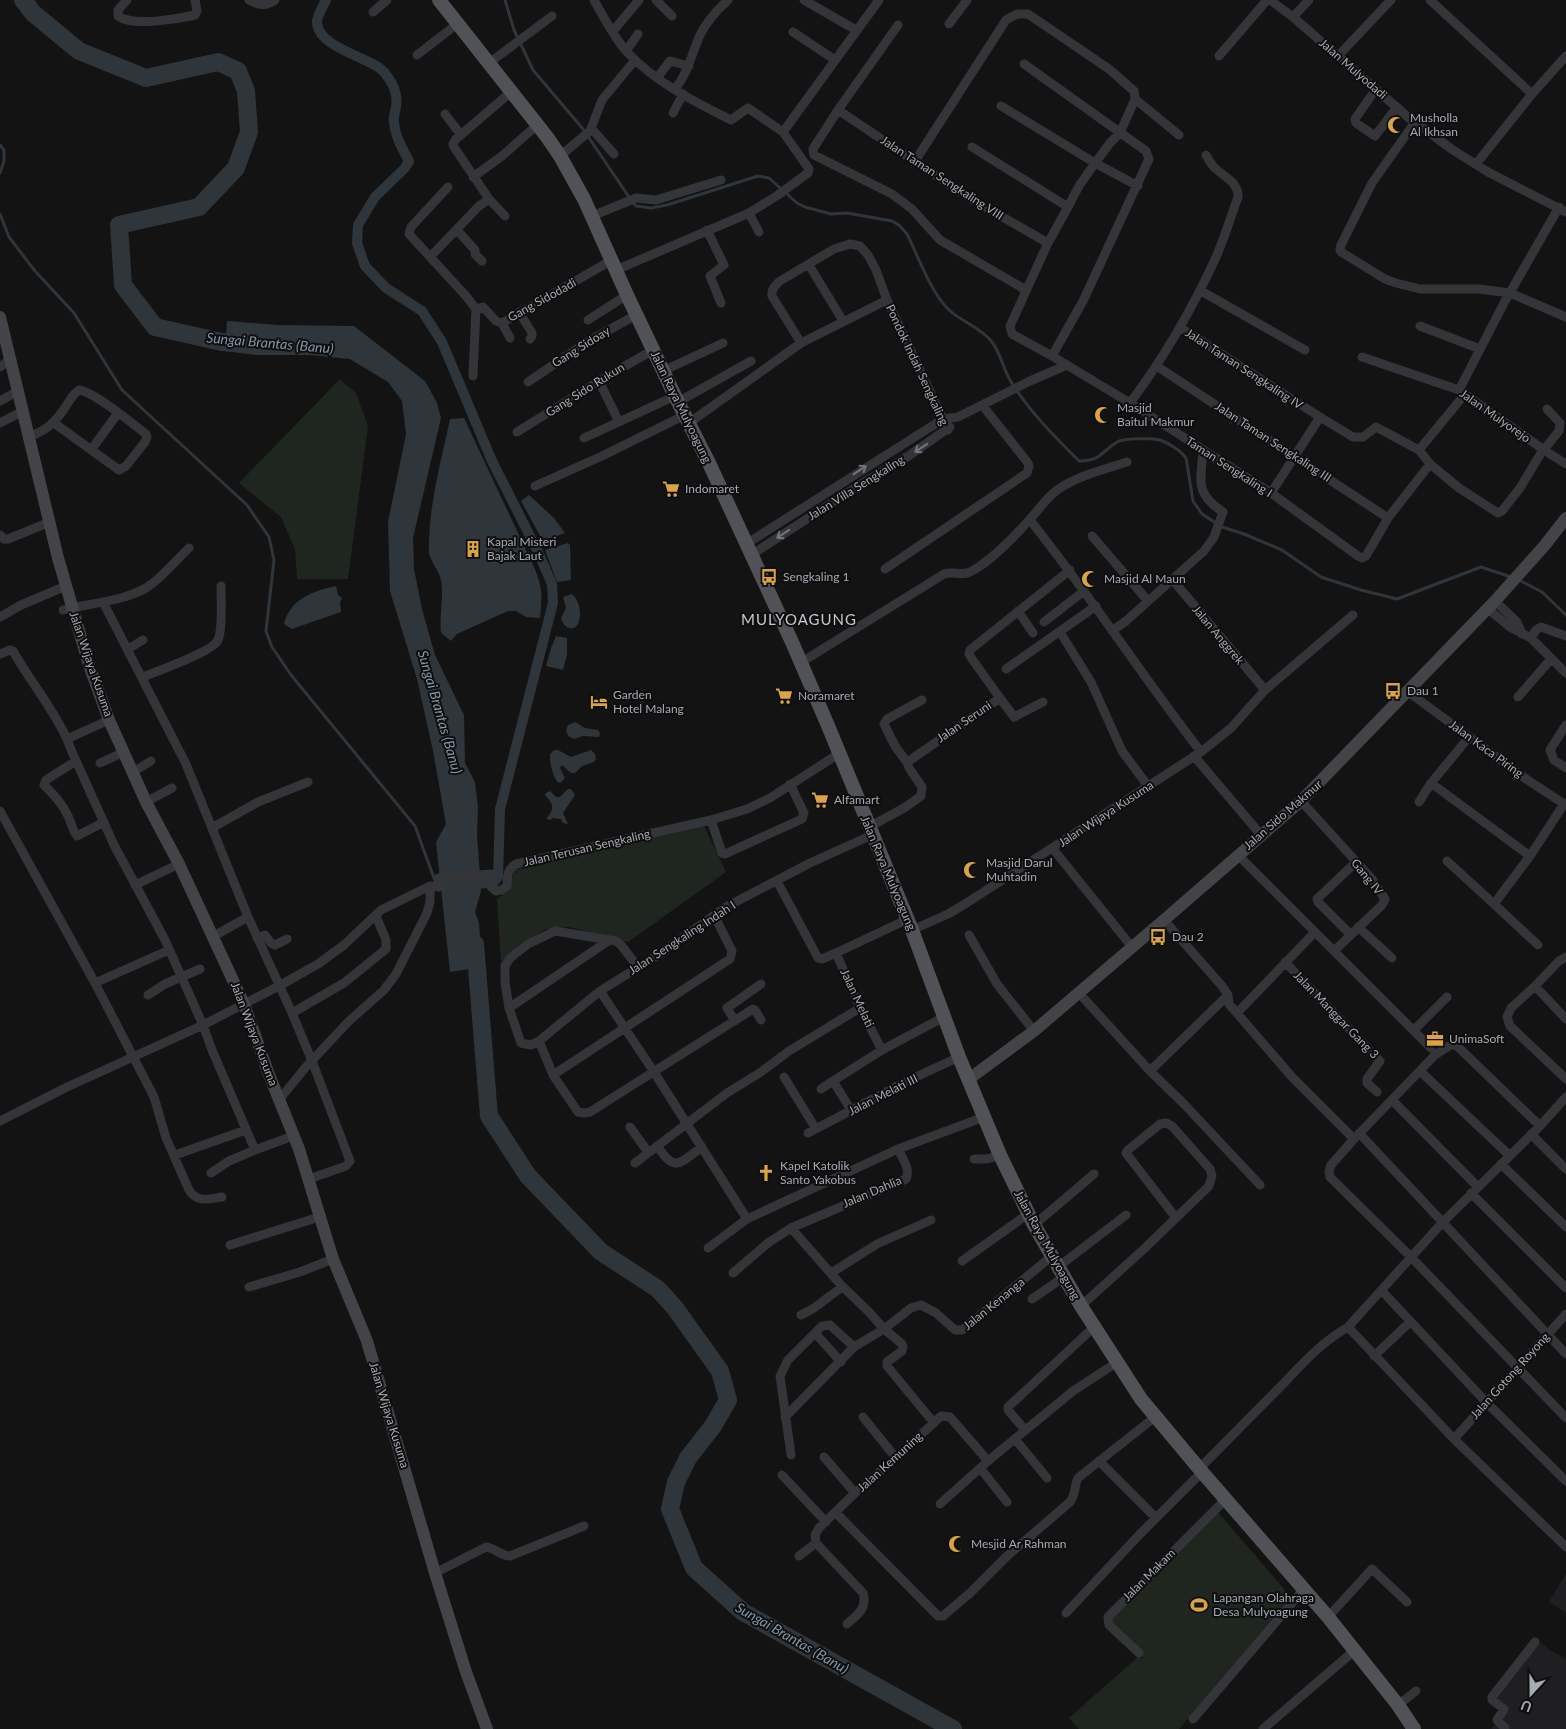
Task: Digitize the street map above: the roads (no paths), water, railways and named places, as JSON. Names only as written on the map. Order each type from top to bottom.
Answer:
[{"type":"main road","name":"Jalan Raya Mulyoagung","points":[[439,0],[512,91],[560,156],[592,216],[636,315],[709,463],[840,753],[870,831],[910,924],[968,1080],[1000,1155],[1031,1219],[1080,1306],[1116,1363],[1155,1417],[1328,1617],[1398,1706],[1411,1728]]},
{"type":"main road","name":"Jalan Wijaya Kusuma","points":[[0,317],[4,364],[18,391],[30,436],[66,586],[67,609],[109,720],[146,802],[179,864],[244,1004],[309,1179],[333,1259],[367,1341],[435,1573],[487,1729]]},
{"type":"main road","name":"Jalan Sido Makmur","points":[[968,1080],[1034,1030],[1301,801],[1491,605],[1545,545],[1566,518]]},
{"type":"street","points":[[127,0],[119,8],[118,16],[125,20],[140,21],[196,15],[198,10],[195,0]]},
{"type":"street","points":[[249,0],[257,4],[266,5],[275,0]]},
{"type":"street","points":[[373,12],[387,0]]},
{"type":"street","points":[[594,0],[626,51],[657,78],[731,120],[748,108],[784,130],[879,0]]},
{"type":"street","points":[[613,31],[638,0]]},
{"type":"street","points":[[656,0],[672,16]]},
{"type":"street","points":[[673,113],[679,91],[701,34],[708,21],[728,0]]},
{"type":"street","points":[[804,0],[856,30]]},
{"type":"street","points":[[949,24],[967,0]]},
{"type":"street","points":[[1218,56],[1269,0]]},
{"type":"street","name":"Jalan Mulyodadi","points":[[1269,0],[1294,17],[1397,107],[1452,150],[1562,209]]},
{"type":"street","points":[[1294,17],[1309,0]]},
{"type":"street","points":[[1338,56],[1392,0]]},
{"type":"street","points":[[1430,0],[1532,94]]},
{"type":"street","points":[[898,25],[813,149],[816,158],[892,194],[912,209],[940,240],[1026,290],[1048,243],[1079,186],[1110,143],[1120,133],[1135,99],[1134,91],[1109,70],[1028,14],[1018,14],[1009,18],[1004,24],[915,161]]},
{"type":"street","points":[[489,62],[552,16]]},
{"type":"street","points":[[417,55],[457,24]]},
{"type":"street","points":[[793,32],[835,60]]},
{"type":"street","points":[[626,51],[638,34]]},
{"type":"street","points":[[1476,164],[1532,94],[1566,56]]},
{"type":"street","points":[[560,156],[589,132],[602,100],[635,60]]},
{"type":"street","points":[[657,78],[670,61],[689,66]]},
{"type":"street","points":[[1024,64],[1149,155],[1138,186],[1084,301],[1052,356]]},
{"type":"street","points":[[1376,89],[1355,118],[1356,123],[1375,136],[1397,107]]},
{"type":"street","points":[[505,216],[489,199],[473,177],[453,144],[512,91]]},
{"type":"street","points":[[1135,99],[1179,135]]},
{"type":"street","points":[[1001,106],[1095,163],[1138,186]]},
{"type":"street","name":"Jalan Taman Sengkaling VIII","points":[[838,110],[971,199],[1048,243]]},
{"type":"street","points":[[445,114],[461,135]]},
{"type":"street","points":[[1415,122],[1372,183],[1340,250],[1376,273],[1396,283],[1420,289],[1479,289],[1508,296],[1566,317]]},
{"type":"street","points":[[473,177],[487,168],[537,125]]},
{"type":"street","name":"Gang Sidodadi","points":[[476,309],[483,307],[497,323],[502,323],[519,312],[614,265],[749,213],[808,173],[809,169],[784,130]]},
{"type":"street","points":[[589,132],[614,154]]},
{"type":"street","points":[[972,146],[1068,207]]},
{"type":"street","points":[[1130,403],[1158,366],[1181,328],[1218,253],[1239,192],[1231,180],[1215,168],[1206,155]]},
{"type":"street","points":[[592,216],[621,202],[636,198],[656,200],[721,180]]},
{"type":"street","points":[[448,188],[409,232],[476,309],[473,376]]},
{"type":"street","points":[[430,256],[479,206],[489,199]]},
{"type":"street","points":[[1547,409],[1560,423],[1560,426],[1520,488],[1502,511],[1498,513],[1459,488],[1430,464],[1419,450],[1462,392],[1480,349],[1508,296],[1562,209]]},
{"type":"street","points":[[749,213],[760,232]]},
{"type":"street","points":[[457,230],[476,250],[475,254],[482,261]]},
{"type":"street","points":[[707,230],[724,265],[710,276],[721,303]]},
{"type":"street","name":"Pondok Indah Sengkaling","points":[[801,343],[772,296],[772,291],[780,281],[834,249],[850,244],[860,246],[868,255],[876,270],[887,300],[948,430]]},
{"type":"street","points":[[809,265],[843,321]]},
{"type":"street","name":"Taman Sengkaling I","points":[[1026,290],[1010,326],[1010,332],[1130,403],[1271,493],[1358,556],[1362,558],[1366,556],[1388,518]]},
{"type":"street","points":[[1200,291],[1305,350]]},
{"type":"street","points":[[588,320],[627,295]]},
{"type":"street","name":"Pondok Indah Sengkaling","points":[[535,486],[686,419],[801,343],[887,300]]},
{"type":"street","points":[[519,312],[532,333],[530,339]]},
{"type":"street","name":"Gang Sidoay","points":[[528,382],[587,342],[636,315]]},
{"type":"street","points":[[502,323],[510,338]]},
{"type":"street","points":[[1420,326],[1480,349]]},
{"type":"street","name":"Jalan Taman Sengkaling IV","points":[[1181,328],[1353,437],[1363,437],[1376,428],[1419,450]]},
{"type":"street","points":[[663,371],[723,342]]},
{"type":"street","name":"Gang Sido Rukun","points":[[517,432],[599,381],[654,350]]},
{"type":"street","name":"Jalan Mulyorejo","points":[[1362,357],[1462,392],[1566,464]]},
{"type":"street","points":[[584,438],[676,399],[750,361]]},
{"type":"street","name":"Jalan Villa Sengkaling","points":[[748,549],[844,481],[943,418],[958,417],[1067,365]]},
{"type":"street","name":"Jalan Taman Sengkaling III","points":[[1158,366],[1388,518]]},
{"type":"street","points":[[599,381],[619,422]]},
{"type":"street","points":[[30,436],[54,423],[74,394],[79,390],[87,392],[118,413],[146,434],[147,437],[146,442],[122,470],[117,469],[54,423]]},
{"type":"street","points":[[0,401],[18,391]]},
{"type":"street","points":[[885,569],[1029,470],[1028,464],[985,405]]},
{"type":"street","points":[[0,423],[23,411]]},
{"type":"street","points":[[91,450],[118,413]]},
{"type":"street","name":"Jalan Villa Sengkaling","points":[[748,549],[850,491],[948,430],[958,417]]},
{"type":"street","points":[[1271,493],[1320,417]]},
{"type":"street","points":[[1112,631],[1204,551],[1214,537],[1223,512],[1210,504],[1204,496],[1201,483],[1204,450]]},
{"type":"street","points":[[800,663],[944,574],[953,572],[969,573],[986,561],[1030,520],[1057,490],[1090,474],[1127,462]]},
{"type":"street","points":[[1388,518],[1430,464]]},
{"type":"street","points":[[844,481],[850,491]]},
{"type":"street","points":[[1030,520],[1096,606],[1197,754],[1261,835]]},
{"type":"street","points":[[0,535],[4,539],[8,539],[50,522]]},
{"type":"street","points":[[1092,536],[1148,601]]},
{"type":"street","points":[[67,609],[134,594],[146,588],[159,578],[189,548]]},
{"type":"street","name":"Jalan Seruni","points":[[908,764],[912,758],[1000,698],[969,654],[973,646],[1070,570]]},
{"type":"street","name":"Jalan Anggrek","points":[[1172,579],[1265,690]]},
{"type":"street","points":[[0,617],[66,586]]},
{"type":"street","points":[[143,677],[215,645],[220,634],[221,586]]},
{"type":"street","points":[[1044,622],[1084,590]]},
{"type":"street","points":[[103,602],[186,764],[248,917],[312,1061],[350,1161],[346,1166],[309,1179]]},
{"type":"street","points":[[1491,605],[1510,627],[1527,636],[1566,673]]},
{"type":"street","points":[[1006,669],[1096,606]]},
{"type":"street","points":[[1018,611],[1033,633]]},
{"type":"street","name":"Jalan Wijaya Kusuma","points":[[910,924],[948,914],[965,904],[1053,849],[1197,754],[1231,728],[1265,690],[1353,615]]},
{"type":"street","points":[[1527,636],[1541,627],[1566,636]]},
{"type":"street","points":[[1060,632],[1092,682],[1122,751],[1148,786]]},
{"type":"street","points":[[128,649],[143,640]]},
{"type":"street","points":[[0,654],[10,650],[13,651],[53,712],[67,739],[104,822],[182,976],[255,1150]]},
{"type":"street","points":[[1518,697],[1551,659]]},
{"type":"street","name":"Jalan Kaca Piring","points":[[1407,691],[1529,781],[1565,804]]},
{"type":"street","points":[[1000,698],[1014,717],[1043,702]]},
{"type":"street","points":[[870,831],[920,796],[922,787],[895,746],[884,724],[888,719],[922,700]]},
{"type":"street","points":[[67,739],[109,720]]},
{"type":"street","points":[[1566,726],[1550,750],[1554,760],[1566,768]]},
{"type":"street","points":[[1419,802],[1431,783],[1469,737]]},
{"type":"street","points":[[100,763],[124,752]]},
{"type":"street","name":"Jalan Terusan Sengkaling","points":[[0,1121],[279,986],[318,964],[344,945],[381,910],[437,883],[490,879],[496,891],[506,888],[507,874],[516,864],[712,820],[759,804],[840,753]]},
{"type":"street","points":[[76,761],[46,780],[44,785],[59,799],[68,816],[74,834],[77,836],[104,822]]},
{"type":"street","points":[[133,772],[151,761]]},
{"type":"street","points":[[212,828],[258,802],[308,782]]},
{"type":"street","points":[[1431,783],[1530,856]]},
{"type":"street","points":[[712,820],[722,853],[725,854],[802,819],[804,813],[790,784]]},
{"type":"street","points":[[146,802],[172,788]]},
{"type":"street","name":"Gang IV","points":[[1301,801],[1372,878],[1385,899],[1382,905],[1335,950]]},
{"type":"street","points":[[1494,904],[1530,856],[1565,804]]},
{"type":"street","points":[[0,811],[95,983],[154,1097],[163,1130],[192,1195],[202,1200],[222,1197]]},
{"type":"street","name":"Jalan Sengkaling Indah I","points":[[535,1043],[600,991],[637,966],[658,955],[714,915],[870,831]]},
{"type":"street","points":[[1053,849],[1132,947]]},
{"type":"street","points":[[1238,855],[1431,1048]]},
{"type":"street","points":[[1447,861],[1538,945]]},
{"type":"street","points":[[1350,934],[1317,900],[1319,895],[1356,862]]},
{"type":"street","points":[[136,885],[179,864]]},
{"type":"street","points":[[777,881],[818,958],[822,959],[836,953]]},
{"type":"street","points":[[279,1100],[349,1021],[384,990],[396,974],[427,913],[437,883]]},
{"type":"street","points":[[553,1075],[730,959],[732,951],[714,915]]},
{"type":"street","points":[[292,1013],[344,984],[386,949],[386,940],[376,916]]},
{"type":"street","points":[[212,937],[248,917]]},
{"type":"street","points":[[1164,920],[1228,995],[1229,1004],[1292,1077],[1355,1134],[1566,1354]]},
{"type":"street","name":"Jalan Melati","points":[[882,1050],[860,1008],[836,953],[910,924]]},
{"type":"street","points":[[1358,927],[1392,958]]},
{"type":"street","points":[[637,966],[616,941],[555,931],[528,944],[506,962],[505,982],[509,1008],[521,1043],[535,1043],[553,1075],[578,1112],[590,1112],[754,1009],[761,1020]]},
{"type":"street","points":[[1237,1013],[1316,932]]},
{"type":"street","points":[[257,938],[265,935],[275,945],[287,939]]},
{"type":"street","points":[[969,935],[997,984],[1034,1030]]},
{"type":"street","points":[[509,1008],[608,941]]},
{"type":"street","points":[[95,983],[170,950]]},
{"type":"street","points":[[1566,957],[1559,961],[1536,986],[1511,1008],[1507,1017],[1507,1022],[1566,1079]]},
{"type":"street","name":"Jalan Manggar Gang 3","points":[[1285,962],[1380,1061],[1367,1081],[1376,1092]]},
{"type":"street","points":[[148,995],[182,976],[200,969]]},
{"type":"street","points":[[735,1021],[727,1008],[760,984]]},
{"type":"street","points":[[1536,986],[1566,1019]]},
{"type":"street","points":[[600,991],[626,1028],[747,1219]]},
{"type":"street","points":[[1078,992],[1150,1071],[1184,1104],[1260,1185]]},
{"type":"street","points":[[1150,1071],[1228,995]]},
{"type":"street","points":[[1414,1030],[1448,996]]},
{"type":"street","points":[[635,1163],[727,1093],[761,1072],[789,1050],[860,1008]]},
{"type":"street","points":[[821,1089],[882,1050],[944,1017]]},
{"type":"street","points":[[1540,1126],[1454,1045],[1450,1045],[1435,1056],[1355,1134],[1328,1171],[1330,1177],[1412,1258],[1566,1418]]},
{"type":"street","name":"Jalan Melati III","points":[[784,1077],[812,1131],[959,1057]]},
{"type":"street","points":[[1420,1071],[1509,1155]]},
{"type":"street","points":[[833,1081],[851,1110]]},
{"type":"street","points":[[1392,1100],[1566,1288]]},
{"type":"street","points":[[1066,1613],[1309,1355],[1331,1337],[1348,1327],[1442,1223],[1564,1103]]},
{"type":"street","points":[[708,1248],[747,1219],[898,1149],[984,1117]]},
{"type":"street","points":[[1080,1306],[1176,1218],[1209,1186],[1212,1176],[1207,1165],[1172,1126],[1166,1123],[1160,1124],[1126,1153],[1176,1218]]},
{"type":"street","points":[[630,1127],[648,1152]]},
{"type":"street","points":[[174,1155],[246,1130]]},
{"type":"street","points":[[1531,1134],[1566,1169]]},
{"type":"street","points":[[211,1173],[229,1161],[293,1136]]},
{"type":"street","points":[[657,1146],[667,1161],[672,1164],[679,1163],[702,1147]]},
{"type":"street","name":"Jalan Dahlia","points":[[733,1273],[768,1243],[791,1228],[906,1179],[908,1176],[907,1167],[898,1149]]},
{"type":"street","points":[[974,1159],[986,1159],[1000,1155]]},
{"type":"street","points":[[1501,1164],[1566,1227]]},
{"type":"street","points":[[962,1261],[1031,1219],[1094,1174]]},
{"type":"street","points":[[1032,1299],[1058,1267],[1126,1215]]},
{"type":"street","points":[[230,1245],[319,1217]]},
{"type":"street","points":[[831,1273],[877,1244],[931,1220]]},
{"type":"street","points":[[791,1228],[842,1287],[903,1347],[902,1350],[887,1362],[887,1367],[934,1423]]},
{"type":"street","points":[[249,1287],[300,1272],[333,1259]]},
{"type":"street","name":"Jalan Kenanga","points":[[884,1330],[911,1308],[921,1305],[936,1313],[955,1330],[962,1330],[1058,1267]]},
{"type":"street","points":[[801,1315],[814,1308],[842,1287]]},
{"type":"street","points":[[1382,1290],[1486,1402],[1566,1481]]},
{"type":"street","name":"Jalan Gotong Royong","points":[[1454,1439],[1566,1314]]},
{"type":"street","points":[[1374,1356],[1410,1322]]},
{"type":"street","points":[[791,1455],[780,1376],[788,1360],[822,1326],[830,1325],[854,1347]]},
{"type":"street","points":[[1348,1327],[1454,1439],[1566,1547]]},
{"type":"street","points":[[1025,1430],[1008,1410],[1008,1407],[1094,1328]]},
{"type":"street","points":[[785,1417],[854,1347],[884,1330]]},
{"type":"street","points":[[815,1333],[841,1362]]},
{"type":"street","points":[[940,1504],[988,1461],[1073,1391],[1116,1363]]},
{"type":"street","name":"Jalan Kemuning","points":[[799,1556],[816,1543],[816,1531],[855,1493],[941,1416],[950,1417],[988,1461]]},
{"type":"street","points":[[863,1417],[896,1458]]},
{"type":"street","points":[[836,1513],[938,1616],[943,1616],[1006,1557],[1070,1502],[1075,1495],[1075,1486],[1078,1478],[1155,1417]]},
{"type":"street","points":[[1015,1439],[1047,1478]]},
{"type":"street","points":[[824,1457],[855,1493]]},
{"type":"street","points":[[1099,1461],[1156,1518]]},
{"type":"street","points":[[980,1468],[1007,1502]]},
{"type":"street","points":[[782,1475],[826,1522]]},
{"type":"street","name":"Jalan Makam","points":[[1139,1653],[1109,1625],[1108,1617],[1226,1499]]},
{"type":"street","points":[[435,1573],[486,1547],[504,1556],[510,1556],[584,1526]]},
{"type":"street","points":[[816,1543],[865,1598],[863,1608],[846,1624]]},
{"type":"street","points":[[1328,1617],[1372,1569],[1407,1602]]},
{"type":"street","points":[[1193,1719],[1304,1589]]},
{"type":"street","points":[[1505,1728],[1497,1720],[1504,1709],[1492,1700],[1492,1696],[1535,1642]]},
{"type":"street","points":[[1263,1729],[1355,1650]]},
{"type":"street","points":[[1398,1706],[1416,1690]]},
{"type":"water","points":[[227,321],[278,325],[354,326],[425,381],[437,403],[441,418],[413,538],[414,569],[422,609],[435,655],[464,715],[465,763],[475,782],[478,808],[477,834],[481,891],[475,912],[479,923],[482,967],[450,972],[436,842],[446,824],[433,751],[417,679],[390,591],[388,522],[406,434],[402,401],[388,382],[350,359],[310,355],[257,355],[225,351]]},
{"type":"water","points":[[464,418],[537,574],[541,592],[541,604],[540,618],[526,617],[516,611],[508,611],[457,634],[451,641],[441,633],[442,586],[440,576],[429,555],[429,535],[436,485],[450,419]]},
{"type":"water","points":[[529,495],[554,518],[565,533],[543,541],[521,501]]},
{"type":"water","points":[[568,543],[570,545],[571,580],[557,582],[545,550]]},
{"type":"water","points":[[336,586],[338,595],[342,598],[340,603],[341,612],[292,629],[284,624],[291,608],[297,602],[311,594]]},
{"type":"water","points":[[572,594],[579,605],[580,618],[575,627],[570,628],[564,625],[561,618],[566,608],[563,597]]},
{"type":"water","points":[[556,636],[567,638],[567,655],[563,670],[546,666]]},
{"type":"water","points":[[575,722],[585,728],[598,730],[600,733],[599,737],[583,736],[574,739],[568,736],[566,730],[568,725]]},
{"type":"water","points":[[554,750],[558,750],[571,757],[591,750],[595,754],[596,759],[594,762],[582,766],[575,773],[571,773],[562,765],[560,768],[565,778],[560,783],[554,777],[551,765],[550,754]]},
{"type":"water","points":[[568,789],[571,789],[575,795],[563,813],[568,824],[563,823],[561,819],[546,819],[552,807],[545,795],[546,793],[550,791],[556,797],[560,797]]},
{"type":"waterway","name":"Sungai Brantas (Banu)","points":[[23,0],[33,13],[79,51],[146,78],[218,62],[238,71],[246,91],[249,132],[236,168],[199,207],[119,225],[123,285],[155,327],[222,342],[249,344]]},
{"type":"waterway","points":[[326,0],[317,21],[319,30],[325,38],[334,45],[377,67],[384,72],[392,84],[396,97],[394,118],[396,132],[409,161],[405,168],[375,197],[358,225],[357,243],[365,266],[386,288],[422,311],[442,342],[492,461],[552,584],[553,603],[500,809],[498,877],[494,882],[469,885]]},
{"type":"waterway","points":[[505,0],[514,30],[533,70],[583,129],[636,206],[651,208],[667,205],[758,176],[769,178],[797,203],[805,207],[831,214],[847,213],[892,221],[899,225],[907,234],[925,274],[942,303],[954,314],[982,332],[992,342],[1010,380],[1025,402],[1079,461],[1096,458],[1121,441],[1132,439],[1156,439],[1163,441],[1178,450],[1186,458],[1193,501],[1202,514],[1222,527],[1282,550],[1321,577],[1361,590],[1397,599],[1481,567],[1511,577]]},
{"type":"waterway","points":[[0,145],[4,150],[4,161],[0,173]]},
{"type":"waterway","points":[[0,214],[9,237],[35,271],[74,313],[122,390],[247,505],[269,537],[274,560],[266,631],[272,647],[291,675],[415,826],[435,881]]},
{"type":"waterway","points":[[1519,580],[1542,592],[1566,615]]},
{"type":"waterway","name":"Sungai Brantas (Banu)","points":[[475,944],[489,1116],[528,1176],[601,1252],[658,1289],[675,1308],[720,1371],[728,1400],[713,1426],[688,1458],[676,1482],[670,1509],[694,1568],[743,1612],[953,1729]]},
{"type":"place","name":"Musholla Al Ikhsan","points":[[1396,125]]},
{"type":"place","name":"Masjid Baitul Makmur","points":[[1103,415]]},
{"type":"place","name":"Indomaret","points":[[671,489]]},
{"type":"place","name":"Kapal Misteri Bajak Laut","points":[[473,549]]},
{"type":"place","name":"Sengkaling 1","points":[[769,577]]},
{"type":"place","name":"Masjid Al Maun","points":[[1090,579]]},
{"type":"place","name":"Dau 1","points":[[1393,691]]},
{"type":"place","name":"Noramaret","points":[[784,696]]},
{"type":"place","name":"Garden Hotel Malang","points":[[599,702]]},
{"type":"place","name":"Alfamart","points":[[820,800]]},
{"type":"place","name":"Masjid Darul Muhtadin","points":[[972,870]]},
{"type":"place","name":"Dau 2","points":[[1158,937]]},
{"type":"place","name":"UnimaSoft","points":[[1435,1039]]},
{"type":"place","name":"Kapel Katolik Santo Yakobus","points":[[766,1173]]},
{"type":"place","name":"Mesjid Ar Rahman","points":[[957,1544]]},
{"type":"place","name":"Lapangan Olahraga Desa Mulyoagung","points":[[1199,1605]]},
{"type":"district","name":"MULYOAGUNG","points":[[799,620]]}]
